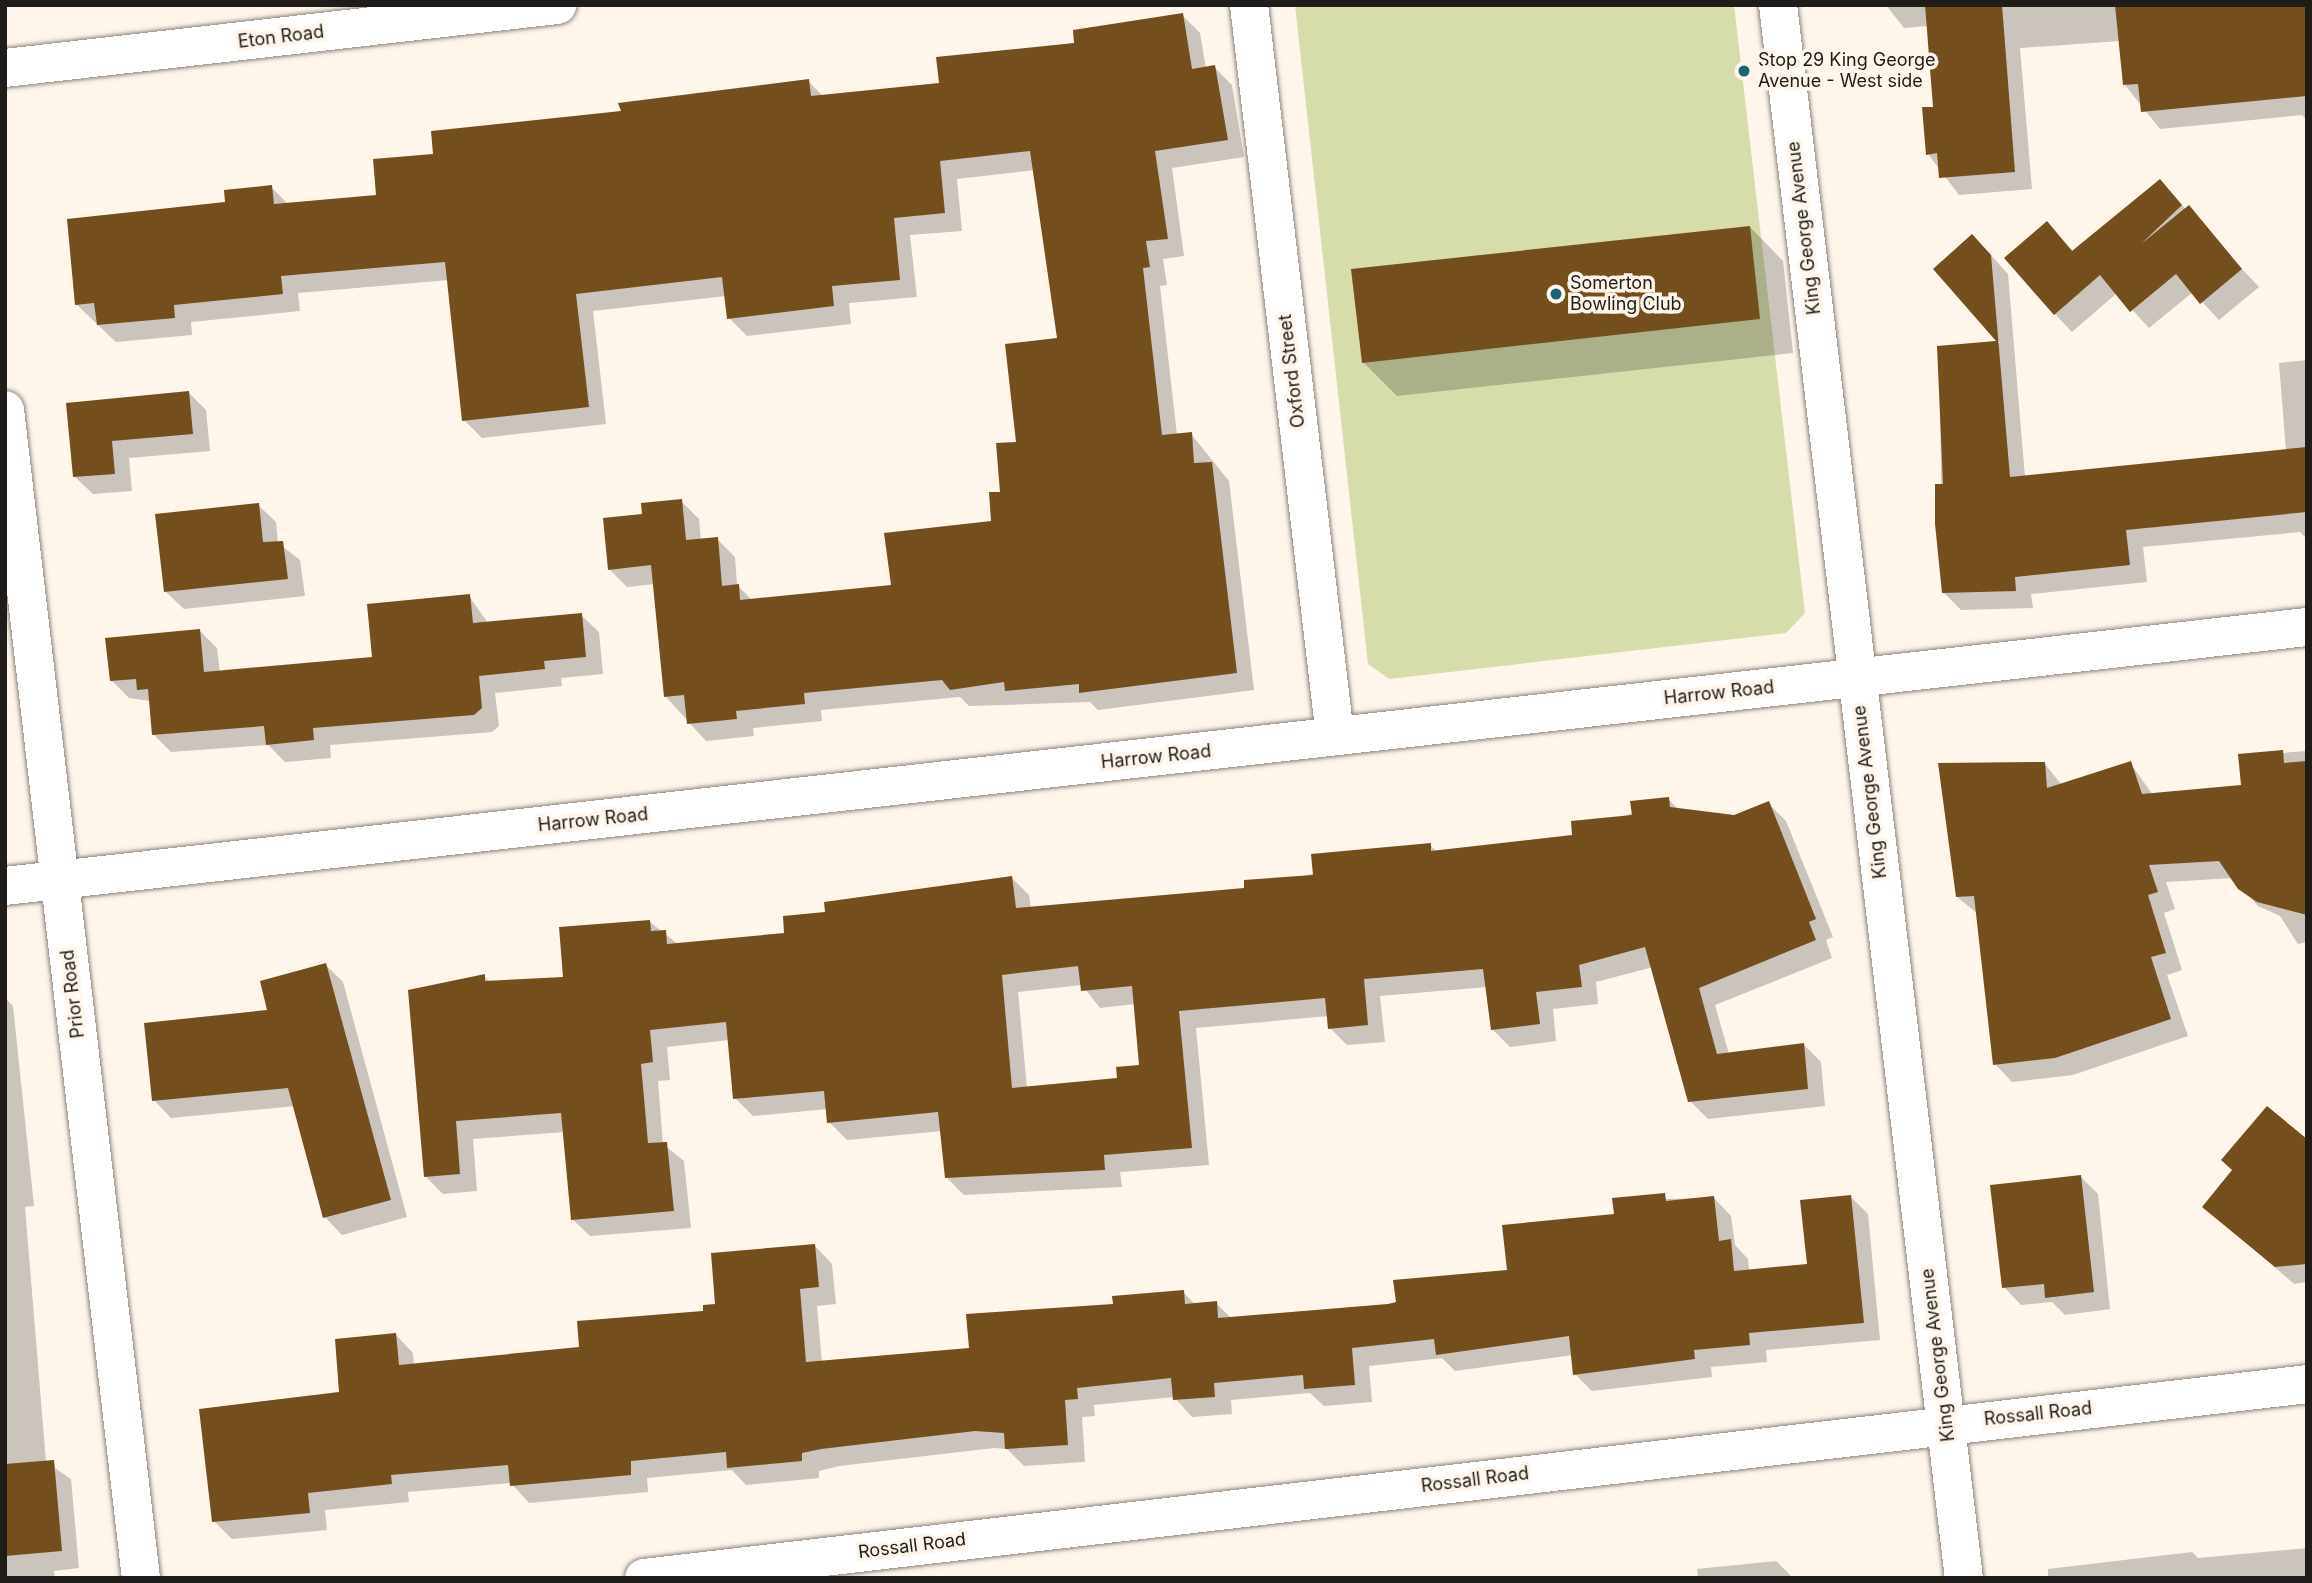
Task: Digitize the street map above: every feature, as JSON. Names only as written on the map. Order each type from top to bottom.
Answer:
[{"type":"street","name":"Eton Road","points":[[5,68],[557,5]]},
{"type":"street","name":"Oxford Street","points":[[1249,5],[1335,736]]},
{"type":"street","name":"King George Avenue","points":[[1778,5],[1964,1578]]},
{"type":"street","name":"Prior Road","points":[[5,410],[141,1578]]},
{"type":"street","name":"Harrow Road","points":[[5,886],[2307,627]]},
{"type":"street","name":"Rossall Road","points":[[644,1578],[2307,1384]]},
{"type":"green space","points":[[1295,5],[1734,5],[1805,613],[1786,633],[1389,679],[1368,664]]},
{"type":"building","points":[[1925,5],[2002,5],[2015,172],[1939,178],[1937,153],[1926,155],[1922,107],[1933,107]]},
{"type":"building","points":[[2115,5],[2307,5],[2307,96],[2141,112],[2138,84],[2123,85]]},
{"type":"building","points":[[1183,13],[1192,69],[1215,65],[1228,140],[1155,151],[1168,239],[1146,241],[1150,267],[1143,268],[1162,435],[1192,432],[1194,463],[1212,462],[1237,673],[1079,693],[1079,684],[1005,691],[1004,682],[950,690],[942,680],[804,693],[805,704],[736,711],[737,719],[687,724],[684,695],[664,697],[651,565],[608,570],[603,518],[642,514],[641,503],[682,499],[686,540],[718,537],[722,586],[739,584],[740,600],[891,585],[884,533],[991,521],[989,492],[1000,492],[996,443],[1016,442],[1005,344],[1057,338],[1030,151],[940,161],[945,213],[894,218],[900,280],[832,286],[834,306],[727,319],[722,277],[576,294],[589,407],[462,421],[445,262],[281,276],[283,294],[174,305],[175,318],[97,325],[94,303],[75,305],[67,219],[225,202],[224,190],[272,185],[274,204],[376,195],[373,159],[433,154],[431,131],[621,111],[618,103],[809,79],[811,96],[939,83],[936,57],[1074,43],[1073,30]]},
{"type":"building","points":[[2160,179],[2182,205],[2141,244],[2189,205],[2242,269],[2200,304],[2176,274],[2130,312],[2100,275],[2054,315],[2004,258],[2047,221],[2072,251]]},
{"type":"building","name":"Somerton Bowling Club","points":[[1750,226],[1760,319],[1362,363],[1351,269]]},
{"type":"building","points":[[1972,234],[1991,255],[2010,477],[2307,447],[2307,512],[2126,530],[2130,565],[2015,577],[2016,591],[1942,593],[1935,524],[1935,484],[1943,484],[1937,346],[1996,341],[1933,269]]},
{"type":"building","points":[[189,391],[193,434],[112,441],[115,474],[73,477],[66,403]]},
{"type":"building","points":[[259,503],[263,542],[283,541],[288,579],[164,592],[155,514]]},
{"type":"building","points":[[470,594],[473,623],[582,613],[586,657],[544,661],[545,669],[479,676],[482,708],[474,715],[313,728],[314,740],[266,745],[264,726],[152,735],[148,689],[137,690],[136,679],[110,681],[105,638],[200,629],[204,672],[372,657],[367,604]]},
{"type":"building","points":[[2283,750],[2284,763],[2307,761],[2307,915],[2257,902],[2238,889],[2219,861],[2149,865],[2158,892],[2148,895],[2166,953],[2151,957],[2171,1019],[2055,1058],[1993,1065],[1974,896],[1956,897],[1938,763],[2045,762],[2047,788],[2131,761],[2142,794],[2241,785],[2238,754]]},
{"type":"building","points":[[1669,797],[1670,807],[1734,815],[1769,801],[1816,919],[1809,922],[1816,940],[1699,988],[1717,1054],[1804,1043],[1808,1089],[1688,1102],[1645,947],[1579,965],[1582,987],[1536,992],[1540,1024],[1491,1030],[1483,969],[1364,979],[1368,1025],[1328,1029],[1325,998],[1179,1011],[1192,1148],[1104,1155],[1105,1170],[945,1178],[938,1112],[827,1123],[824,1091],[733,1099],[726,1022],[650,1030],[653,1062],[641,1064],[648,1143],[667,1142],[674,1211],[571,1220],[561,1113],[456,1121],[460,1174],[424,1177],[408,990],[485,974],[485,981],[563,977],[559,927],[650,920],[651,931],[666,930],[667,944],[784,933],[783,916],[825,912],[824,902],[1012,876],[1016,908],[1244,888],[1244,880],[1313,875],[1311,854],[1431,843],[1431,851],[1572,835],[1571,821],[1632,815],[1630,801]],"holes":[[[1078,966],[1081,991],[1132,986],[1139,1065],[1116,1067],[1117,1078],[1012,1088],[1002,975]]]},
{"type":"building","points":[[326,963],[391,1200],[323,1218],[288,1088],[152,1101],[144,1023],[267,1010],[260,981]]},
{"type":"building","points":[[2267,1106],[2307,1139],[2307,1264],[2275,1267],[2202,1207],[2232,1170],[2221,1160]]},
{"type":"building","points":[[2081,1175],[2094,1292],[2045,1298],[2044,1284],[2002,1288],[1990,1185]]},
{"type":"building","points":[[1665,1193],[1666,1201],[1714,1196],[1719,1241],[1731,1239],[1734,1271],[1807,1264],[1800,1200],[1851,1195],[1864,1323],[1749,1333],[1750,1345],[1694,1350],[1695,1359],[1573,1375],[1569,1336],[1436,1355],[1434,1339],[1352,1348],[1355,1385],[1304,1389],[1303,1375],[1214,1383],[1215,1397],[1173,1400],[1171,1378],[1077,1388],[1078,1399],[1065,1400],[1068,1445],[1005,1449],[1004,1433],[975,1431],[821,1449],[802,1453],[802,1461],[727,1468],[726,1452],[631,1461],[631,1475],[510,1486],[508,1465],[391,1475],[392,1484],[308,1493],[310,1513],[212,1522],[199,1409],[339,1392],[335,1339],[396,1333],[399,1365],[579,1347],[577,1321],[703,1311],[703,1305],[715,1304],[711,1253],[815,1244],[819,1287],[800,1289],[806,1362],[969,1348],[966,1314],[1113,1304],[1112,1296],[1184,1290],[1185,1304],[1217,1301],[1218,1318],[1388,1304],[1396,1302],[1393,1280],[1507,1270],[1502,1225],[1614,1214],[1612,1198]]},
{"type":"building","points":[[54,1460],[62,1551],[5,1556],[5,1464]]},
{"type":"place","name":"Stop 29 King George Avenue - West side","points":[[1744,71]]},
{"type":"place","name":"Somerton Bowling Club","points":[[1556,294]]}]
